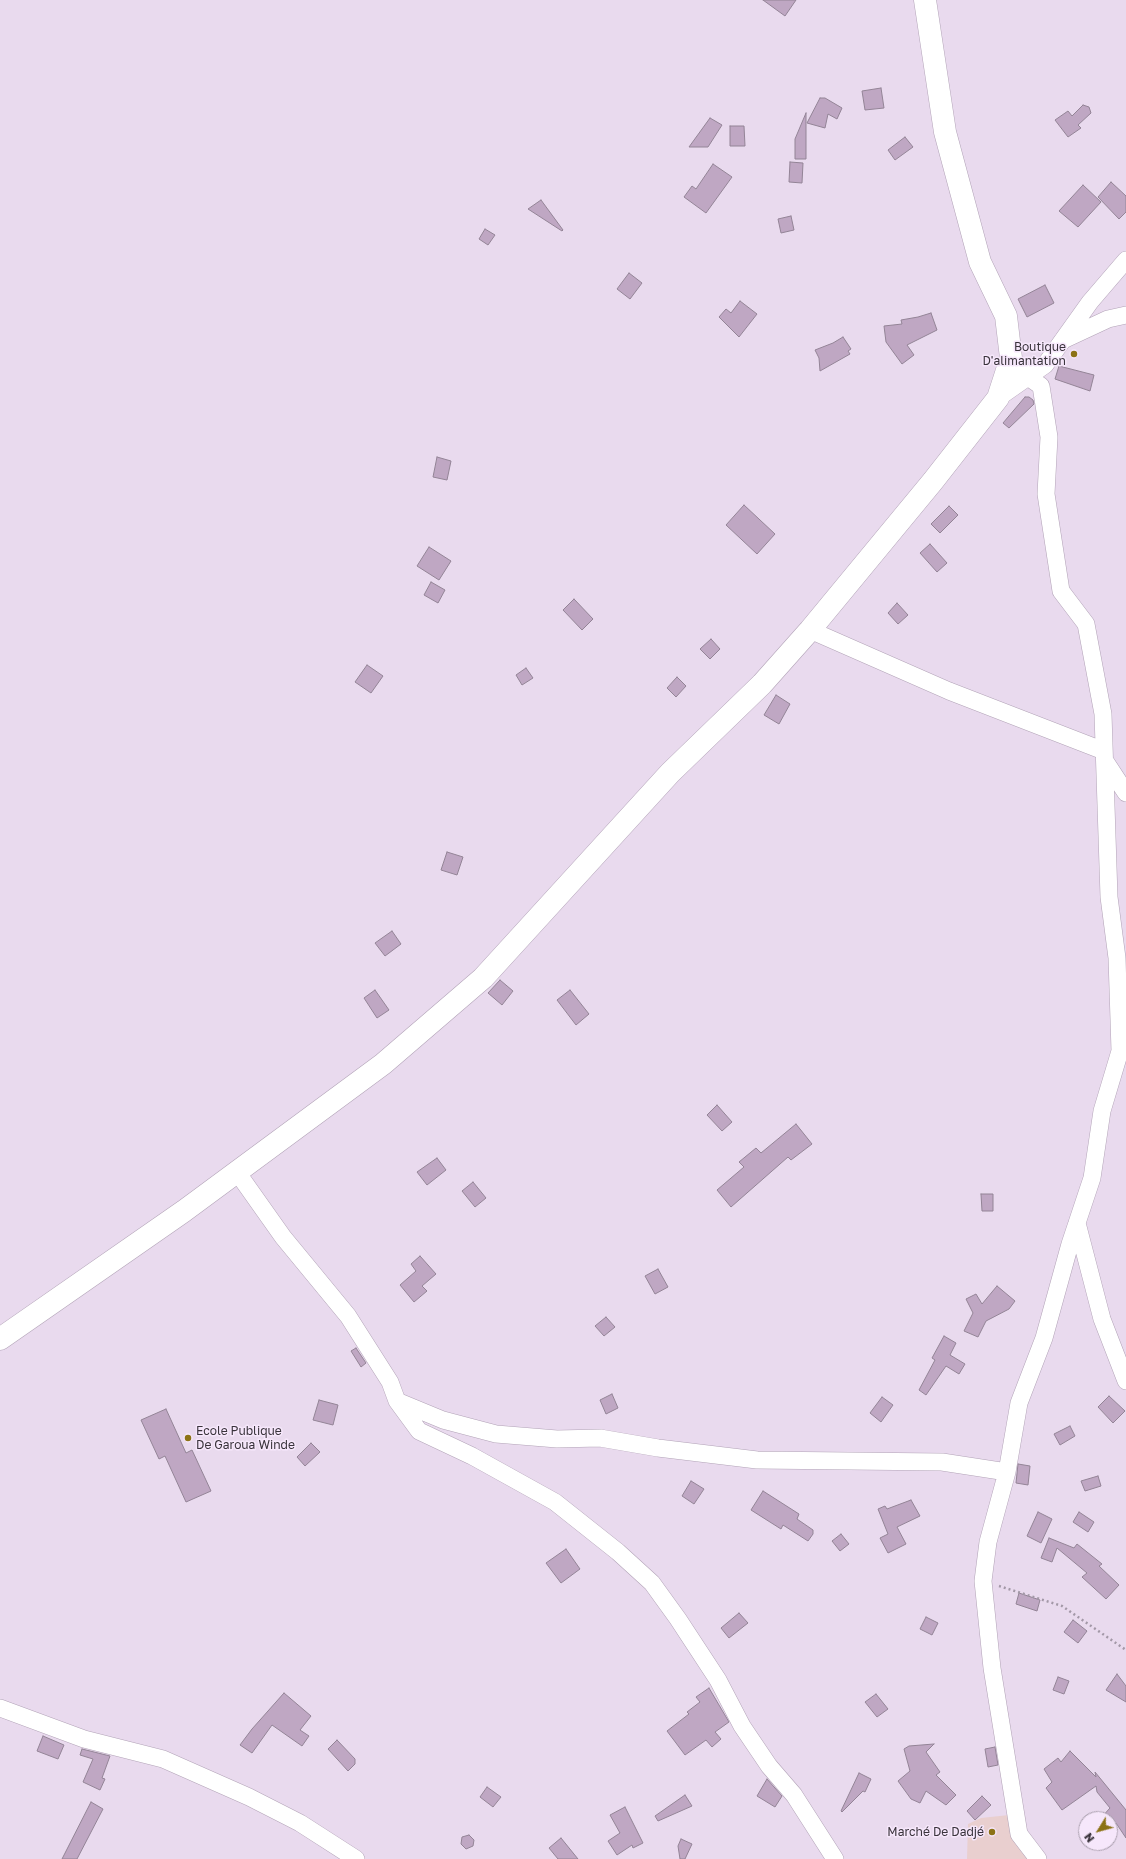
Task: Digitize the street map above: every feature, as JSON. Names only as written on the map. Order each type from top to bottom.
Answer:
[{"type":"street","points":[[925,0],[945,132],[980,262],[1006,316],[1011,358],[998,398]]},
{"type":"street","points":[[0,1339],[184,1211],[383,1064],[483,978],[670,773],[762,684],[810,630],[933,481],[998,398],[1045,365],[1090,302],[1126,260]]},
{"type":"street","points":[[1062,340],[1108,319],[1126,315]]},
{"type":"street","points":[[1011,358],[1028,377],[1041,386],[1050,437],[1046,494],[1061,591],[1086,624],[1103,714],[1109,897],[1117,958],[1120,1051],[1102,1111],[1092,1178],[1077,1223],[1044,1338],[1019,1403],[1007,1472],[988,1542],[983,1581],[992,1668],[1019,1834],[1038,1859]]},
{"type":"street","points":[[810,630],[949,691],[1104,756],[1126,793]]},
{"type":"street","points":[[238,1172],[283,1237],[348,1316],[390,1382],[397,1401],[419,1431],[472,1456],[555,1502],[618,1552],[652,1583],[678,1619],[718,1680],[742,1726],[769,1766],[794,1794],[836,1859]]},
{"type":"street","points":[[1077,1223],[1102,1319],[1126,1381]]},
{"type":"street","points":[[397,1401],[443,1420],[496,1434],[557,1439],[600,1438],[658,1448],[757,1460],[942,1462],[1007,1472]]},
{"type":"street","points":[[0,1708],[84,1739],[163,1759],[250,1797],[300,1823],[356,1859]]},
{"type":"path","points":[[983,1581],[1062,1606],[1126,1650]]},
{"type":"shaded area","name":"Marché De Dadjé","points":[[1009,1815],[1036,1859],[967,1859],[968,1824],[981,1818]]},
{"type":"building","points":[[763,0],[796,0],[785,16]]},
{"type":"building","points":[[881,88],[884,108],[865,110],[862,91]]},
{"type":"building","points":[[820,98],[825,98],[842,108],[837,119],[828,114],[825,128],[807,123]]},
{"type":"building","points":[[1083,105],[1089,107],[1091,113],[1078,125],[1081,128],[1068,137],[1055,120],[1068,111],[1072,116]]},
{"type":"building","points":[[806,113],[806,159],[795,159],[795,139]]},
{"type":"building","points":[[710,118],[722,125],[708,147],[689,147]]},
{"type":"building","points":[[730,126],[744,126],[745,146],[730,146]]},
{"type":"building","points":[[905,137],[913,147],[895,160],[888,150]]},
{"type":"building","points":[[790,162],[803,163],[802,183],[789,182]]},
{"type":"building","points":[[713,164],[732,177],[706,213],[684,197],[692,186],[696,189]]},
{"type":"building","points":[[1111,182],[1126,196],[1126,212],[1119,219],[1098,197]]},
{"type":"building","points":[[1083,185],[1101,202],[1078,227],[1059,211]]},
{"type":"building","points":[[541,200],[563,230],[562,231],[528,209]]},
{"type":"building","points":[[791,216],[794,230],[781,233],[778,219]]},
{"type":"building","points":[[485,229],[495,235],[488,245],[479,239]]},
{"type":"building","points":[[629,273],[642,283],[630,299],[617,289]]},
{"type":"building","points":[[1045,285],[1054,303],[1027,317],[1018,299]]},
{"type":"building","points":[[740,301],[757,314],[739,337],[719,317],[726,309],[731,313]]},
{"type":"building","points":[[931,313],[937,330],[907,345],[914,355],[902,364],[886,342],[884,326],[902,324],[901,320]]},
{"type":"building","points":[[843,337],[851,349],[848,351],[850,354],[820,371],[819,358],[815,350],[833,343]]},
{"type":"building","points":[[1059,366],[1094,375],[1090,391],[1055,379]]},
{"type":"building","points":[[1025,397],[1029,397],[1033,400],[1034,404],[1009,428],[1003,423]]},
{"type":"building","points":[[437,457],[451,461],[447,480],[433,477]]},
{"type":"building","points":[[744,505],[775,534],[757,554],[726,525]]},
{"type":"building","points":[[949,506],[958,515],[940,533],[931,524]]},
{"type":"building","points":[[930,544],[947,563],[937,572],[920,553]]},
{"type":"building","points":[[429,547],[451,561],[439,580],[417,566]]},
{"type":"building","points":[[431,582],[445,590],[438,603],[424,595]]},
{"type":"building","points":[[574,599],[593,619],[582,630],[563,610]]},
{"type":"building","points":[[897,603],[908,615],[898,624],[888,613]]},
{"type":"building","points":[[711,639],[720,649],[710,659],[700,649]]},
{"type":"building","points":[[367,665],[383,676],[371,693],[355,682]]},
{"type":"building","points":[[526,668],[533,678],[522,685],[516,675]]},
{"type":"building","points":[[677,677],[686,686],[676,697],[667,688]]},
{"type":"building","points":[[776,695],[790,704],[779,724],[764,715]]},
{"type":"building","points":[[447,852],[463,857],[457,875],[441,870]]},
{"type":"building","points":[[392,931],[401,944],[385,956],[375,943]]},
{"type":"building","points":[[500,980],[513,991],[502,1005],[488,993]]},
{"type":"building","points":[[375,990],[389,1010],[377,1018],[364,998]]},
{"type":"building","points":[[570,990],[589,1014],[576,1025],[557,1000]]},
{"type":"building","points":[[717,1105],[732,1122],[722,1131],[707,1115]]},
{"type":"building","points":[[796,1124],[812,1144],[791,1160],[788,1157],[731,1207],[717,1190],[744,1167],[739,1162],[756,1148],[761,1153]]},
{"type":"building","points":[[437,1158],[446,1170],[427,1185],[417,1172]]},
{"type":"building","points":[[473,1182],[486,1198],[475,1207],[462,1191]]},
{"type":"building","points":[[981,1194],[993,1194],[993,1211],[982,1211]]},
{"type":"building","points":[[420,1256],[436,1274],[422,1286],[427,1291],[414,1302],[400,1285],[416,1271],[411,1264]]},
{"type":"building","points":[[658,1269],[668,1287],[655,1294],[645,1276]]},
{"type":"building","points":[[997,1286],[1015,1301],[1009,1309],[986,1321],[978,1337],[964,1331],[973,1313],[966,1299],[976,1294],[982,1304]]},
{"type":"building","points":[[606,1317],[615,1327],[604,1336],[595,1326]]},
{"type":"building","points":[[944,1336],[956,1343],[950,1355],[965,1364],[959,1374],[946,1366],[926,1395],[919,1390],[935,1360],[932,1358]]},
{"type":"building","points":[[356,1348],[366,1363],[361,1367],[351,1351]]},
{"type":"building","points":[[612,1394],[618,1408],[606,1414],[600,1400]]},
{"type":"building","points":[[1109,1396],[1125,1411],[1113,1423],[1098,1407]]},
{"type":"building","points":[[882,1397],[893,1405],[881,1422],[870,1413]]},
{"type":"building","points":[[319,1400],[338,1405],[333,1425],[313,1420]]},
{"type":"building","points":[[166,1409],[186,1453],[192,1450],[211,1491],[186,1502],[165,1456],[159,1459],[141,1420]]},
{"type":"building","points":[[1070,1426],[1075,1436],[1060,1445],[1054,1434]]},
{"type":"building","points":[[311,1443],[320,1452],[305,1466],[297,1457]]},
{"type":"building","points":[[1018,1464],[1030,1466],[1028,1485],[1016,1483]]},
{"type":"building","points":[[1098,1476],[1101,1486],[1085,1491],[1081,1481]]},
{"type":"building","points":[[691,1481],[704,1489],[694,1504],[682,1496]]},
{"type":"building","points":[[763,1491],[799,1514],[797,1519],[813,1530],[813,1534],[808,1541],[783,1525],[781,1529],[751,1510]]},
{"type":"building","points":[[911,1500],[920,1516],[897,1527],[906,1544],[888,1553],[880,1538],[888,1534],[878,1509],[885,1506],[887,1509]]},
{"type":"building","points":[[1038,1512],[1052,1519],[1041,1543],[1027,1536]]},
{"type":"building","points":[[1079,1512],[1094,1522],[1088,1532],[1073,1522]]},
{"type":"building","points":[[841,1534],[849,1544],[840,1551],[832,1541]]},
{"type":"building","points":[[1049,1538],[1074,1548],[1077,1544],[1102,1564],[1099,1566],[1119,1585],[1106,1599],[1082,1577],[1087,1573],[1057,1548],[1052,1562],[1041,1558]]},
{"type":"building","points":[[566,1549],[580,1569],[561,1583],[546,1563]]},
{"type":"building","points":[[1019,1593],[1040,1600],[1037,1611],[1016,1604]]},
{"type":"building","points":[[739,1613],[748,1623],[729,1638],[721,1628]]},
{"type":"building","points":[[926,1617],[938,1623],[932,1635],[920,1629]]},
{"type":"building","points":[[1073,1620],[1087,1631],[1078,1643],[1064,1632]]},
{"type":"building","points":[[1117,1674],[1126,1686],[1126,1702],[1106,1690]]},
{"type":"building","points":[[1058,1677],[1069,1681],[1064,1694],[1053,1690]]},
{"type":"building","points":[[709,1688],[729,1722],[715,1732],[721,1739],[712,1747],[706,1740],[685,1755],[667,1731],[689,1714],[687,1712],[700,1702],[696,1697]]},
{"type":"building","points":[[284,1693],[311,1716],[300,1730],[309,1736],[302,1746],[272,1725],[252,1753],[240,1745],[252,1729]]},
{"type":"building","points":[[876,1694],[888,1709],[877,1717],[865,1702]]},
{"type":"building","points":[[43,1736],[64,1745],[58,1759],[37,1751]]},
{"type":"building","points":[[337,1740],[355,1759],[355,1764],[348,1771],[328,1749]]},
{"type":"building","points":[[934,1744],[926,1752],[940,1772],[936,1775],[956,1795],[946,1805],[926,1791],[920,1803],[911,1799],[898,1781],[910,1771],[904,1749],[909,1746]]},
{"type":"building","points":[[995,1747],[998,1765],[988,1767],[985,1749]]},
{"type":"building","points":[[82,1749],[110,1756],[102,1778],[105,1779],[100,1790],[83,1782],[93,1759],[80,1755]]},
{"type":"building","points":[[1070,1751],[1096,1777],[1095,1772],[1126,1810],[1126,1838],[1118,1826],[1118,1811],[1107,1811],[1110,1808],[1097,1792],[1096,1786],[1062,1810],[1046,1788],[1052,1782],[1044,1769],[1058,1758],[1061,1762]]},
{"type":"building","points":[[859,1773],[871,1779],[865,1792],[863,1791],[842,1812],[841,1811]]},
{"type":"building","points":[[767,1779],[782,1796],[775,1807],[757,1796]]},
{"type":"building","points":[[487,1787],[501,1797],[493,1807],[480,1797]]},
{"type":"building","points":[[685,1795],[692,1806],[658,1821],[655,1816]]},
{"type":"building","points":[[982,1796],[991,1805],[975,1820],[967,1811]]},
{"type":"building","points":[[91,1802],[103,1809],[77,1859],[62,1859]]},
{"type":"building","points":[[625,1807],[643,1843],[633,1848],[632,1845],[617,1855],[608,1841],[620,1833],[610,1815]]},
{"type":"building","points":[[469,1835],[474,1840],[473,1846],[466,1849],[461,1844],[462,1837]]},
{"type":"building","points":[[561,1838],[578,1859],[558,1859],[549,1848]]},
{"type":"building","points":[[681,1839],[692,1844],[685,1859],[680,1859],[678,1846]]},
{"type":"place","name":"Boutique D'alimantation","points":[[1074,354]]},
{"type":"place","name":"Ecole Publique De Garoua Winde","points":[[188,1438]]},
{"type":"place","name":"Marché De Dadjé","points":[[992,1832]]}]
